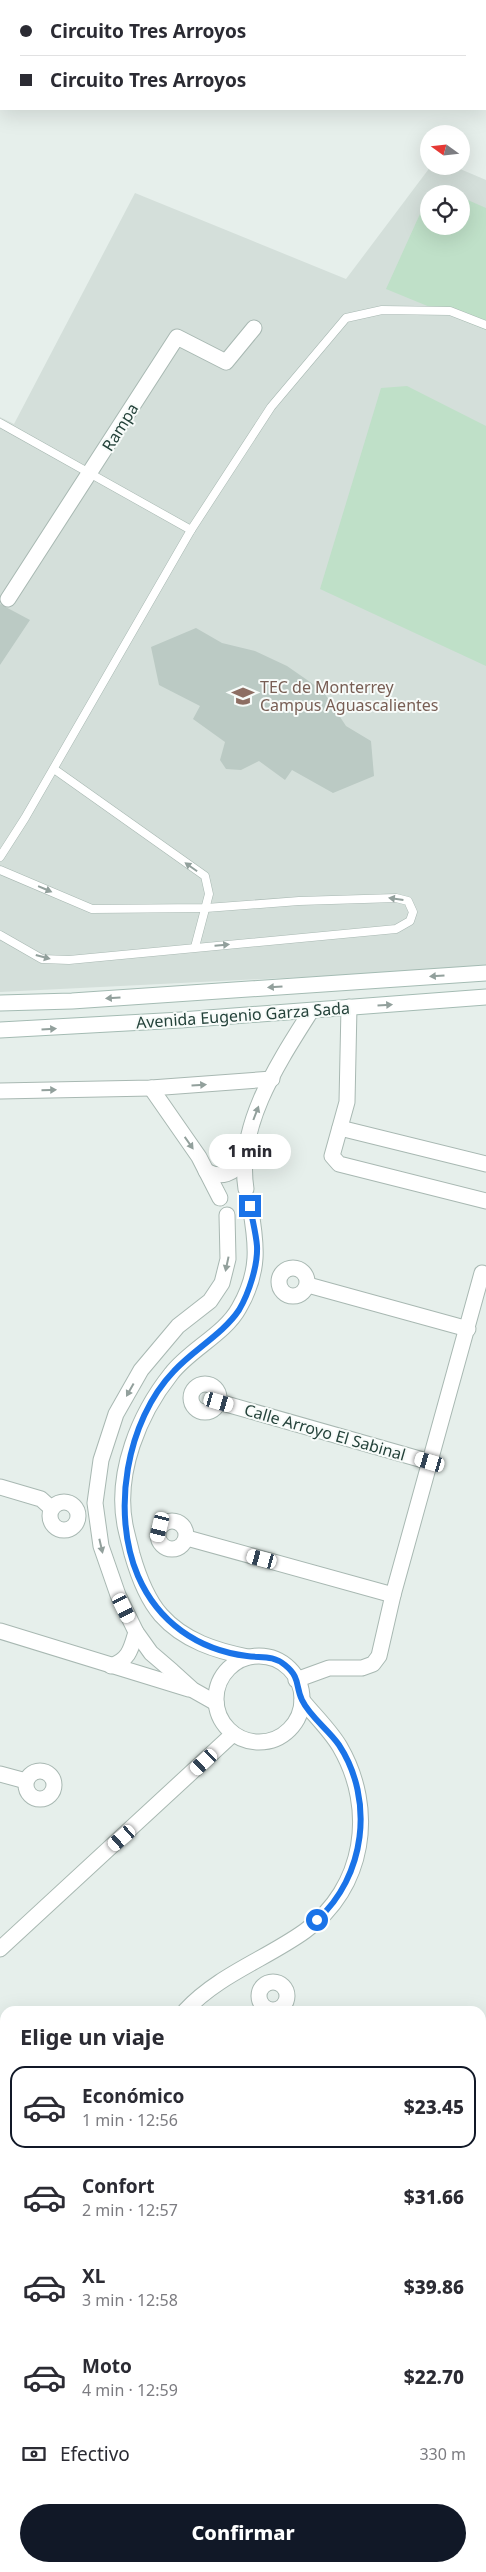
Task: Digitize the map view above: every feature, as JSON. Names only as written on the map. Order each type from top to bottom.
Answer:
[{"type":"street","name":"Rampa","points":[[8,599],[91,474],[177,337],[226,362],[254,328]]},
{"type":"street","name":"Avenida Eugenio Garza Sada","points":[[0,1003],[72,1002],[486,973]]},
{"type":"street","name":"Avenida Eugenio Garza Sada","points":[[0,1030],[311,1011],[486,997]]},
{"type":"street","points":[[349,1007],[347,1102],[332,1156],[339,1164],[486,1201]]},
{"type":"street","points":[[246,1189],[243,1160],[254,1116],[272,1079],[311,1011]]},
{"type":"street","points":[[0,1091],[151,1088],[272,1079]]},
{"type":"street","points":[[151,1088],[199,1157],[220,1198]]},
{"type":"street","points":[[340,1128],[486,1164]]},
{"type":"street","points":[[206,1170],[221,1176],[229,1174],[243,1160]]},
{"type":"street","points":[[191,2006],[231,1975],[306,1931],[328,1910],[349,1880],[359,1845],[362,1817],[352,1772],[339,1746],[302,1700],[292,1672],[270,1657],[248,1657],[217,1650],[187,1636],[161,1615],[138,1576],[124,1524],[124,1485],[132,1446],[148,1408],[171,1373],[238,1310],[252,1275],[257,1246],[250,1206]]},
{"type":"street","points":[[216,1703],[193,1690],[151,1653],[136,1632],[118,1595],[101,1546],[96,1503],[101,1460],[116,1414],[140,1370],[178,1326],[210,1301],[222,1283],[228,1259],[230,1236],[227,1215]]},
{"type":"street","points":[[296,1680],[329,1668],[362,1668],[373,1664],[379,1656],[393,1595],[482,1273]]},
{"type":"street","points":[[308,1285],[468,1329]]},
{"type":"street","name":"Calle Arroyo El Sabinal","points":[[219,1402],[430,1462]]},
{"type":"street","points":[[0,1487],[41,1499],[51,1508]]},
{"type":"street","points":[[187,1538],[393,1595]]},
{"type":"street","points":[[0,1631],[193,1690]]},
{"type":"street","points":[[111,1666],[122,1662],[130,1653],[136,1632]]},
{"type":"street","points":[[248,1657],[235,1663],[224,1673],[219,1682],[216,1703],[223,1724],[234,1734],[253,1742],[268,1741],[282,1735],[292,1726],[299,1712],[302,1700]]},
{"type":"street","points":[[0,1949],[234,1734]]},
{"type":"street","points":[[0,1774],[26,1781]]},
{"type":"lane","points":[[0,857],[54,770],[191,530],[272,407],[346,318],[382,310],[450,311],[486,325]]},
{"type":"lane","points":[[0,423],[191,530]]},
{"type":"lane","points":[[54,770],[205,876],[209,894],[195,947]]},
{"type":"lane","points":[[0,870],[92,909],[206,908],[299,900],[396,898],[408,901],[413,912],[410,921],[396,928],[69,960],[42,959],[0,935]]},
{"type":"shaded area","name":"TEC de Monterrey Campus Aguascalientes","points":[[470,173],[486,180],[486,968],[0,992],[0,417],[14,424],[135,193],[346,279],[424,175],[470,175]]},
{"type":"green space","points":[[470,201],[486,208],[486,330],[386,289],[420,214],[420,235],[470,235]]},
{"type":"green space","points":[[407,386],[486,426],[486,666],[320,589],[381,388]]},
{"type":"building","points":[[0,604],[30,620],[0,665]]},
{"type":"building","points":[[196,628],[222,643],[255,651],[287,666],[323,691],[346,726],[371,741],[374,776],[333,793],[292,770],[285,780],[259,761],[241,770],[226,769],[220,760],[225,742],[193,719],[200,706],[159,685],[151,647]]},
{"type":"place","name":"TEC de Monterrey Campus Aguascalientes","points":[[243,696]]},
{"type":"route","points":[[250,1206],[257,1246],[252,1275],[246,1293],[238,1310],[219,1330],[171,1373],[148,1408],[132,1446],[124,1485],[124,1524],[138,1576],[161,1615],[187,1636],[217,1650],[248,1657],[270,1657],[283,1663],[292,1672],[300,1685],[302,1700],[339,1746],[352,1772],[362,1817],[359,1845],[349,1880],[328,1910],[317,1920]]}]
